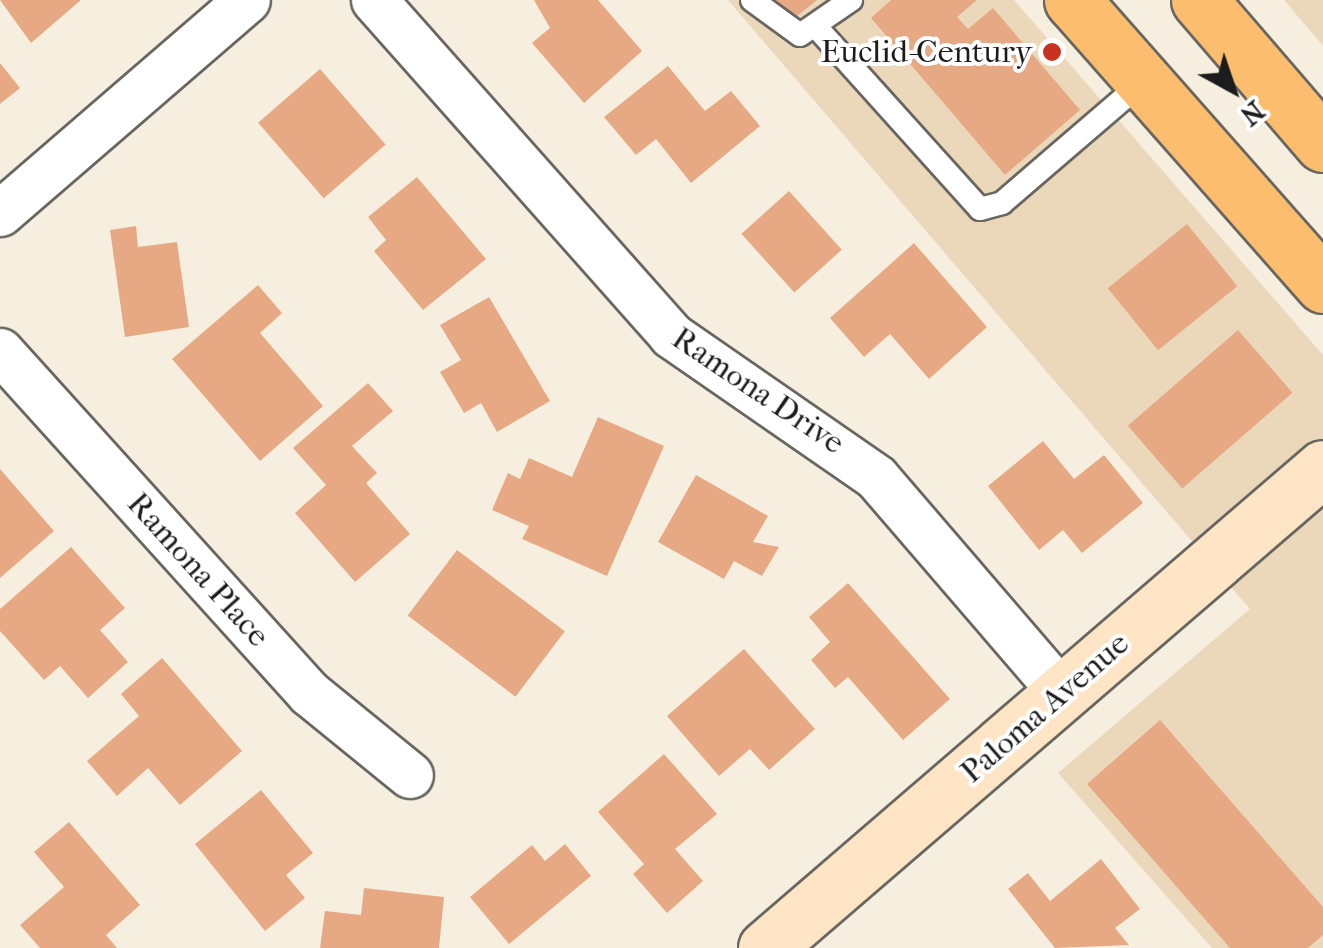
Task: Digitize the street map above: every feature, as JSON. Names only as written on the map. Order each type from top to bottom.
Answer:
[{"type":"main road","points":[[1072,0],[1323,285]]},
{"type":"main road","points":[[1199,0],[1323,144]]},
{"type":"street","points":[[0,213],[247,0]]},
{"type":"street","name":"Ramona Drive","points":[[374,0],[670,335],[876,477],[1062,693]]},
{"type":"street","name":"Ramona Place","points":[[0,351],[309,693],[410,775]]},
{"type":"street","name":"Paloma Avenue","points":[[766,948],[1323,468]]},
{"type":"lane","points":[[752,0],[785,33],[818,28],[851,0]]},
{"type":"lane","points":[[818,28],[980,209],[1002,202],[1144,81]]},
{"type":"shaded area","points":[[728,0],[1014,0],[1323,355],[1323,948],[1212,948],[1058,773],[1250,609]]},
{"type":"shaded area","points":[[1284,0],[1323,0],[1323,46]]},
{"type":"building","points":[[0,0],[81,0],[31,43]]},
{"type":"building","points":[[534,0],[598,0],[642,51],[584,103],[532,43],[550,28]]},
{"type":"building","points":[[768,0],[817,0],[787,24]]},
{"type":"building","points":[[891,0],[977,0],[957,17],[968,29],[993,8],[1080,110],[1005,175],[871,18]]},
{"type":"building","points":[[0,63],[20,88],[0,104]]},
{"type":"building","points":[[668,66],[705,111],[731,91],[760,126],[691,183],[656,139],[636,155],[604,117]]},
{"type":"building","points":[[320,69],[386,144],[324,198],[258,123]]},
{"type":"building","points":[[417,177],[486,259],[423,310],[374,251],[386,240],[368,217]]},
{"type":"building","points":[[789,191],[842,250],[794,293],[741,234]]},
{"type":"building","points":[[1187,224],[1237,286],[1158,350],[1108,288]]},
{"type":"building","points":[[136,226],[138,247],[177,242],[189,327],[125,337],[110,230]]},
{"type":"building","points":[[914,243],[987,327],[929,379],[890,334],[864,357],[830,318]]},
{"type":"building","points":[[258,285],[282,313],[260,333],[323,406],[260,461],[172,359]]},
{"type":"building","points":[[489,297],[550,401],[497,432],[481,403],[464,413],[440,372],[461,360],[440,325]]},
{"type":"building","points":[[1238,330],[1292,393],[1182,488],[1128,426]]},
{"type":"building","points":[[368,383],[393,411],[352,446],[377,473],[366,483],[410,534],[355,582],[295,513],[326,485],[293,448]]},
{"type":"building","points":[[598,417],[664,446],[607,576],[522,539],[529,526],[492,510],[508,473],[520,479],[529,458],[572,477]]},
{"type":"building","points":[[1043,441],[1074,479],[1104,455],[1143,503],[1082,553],[1063,530],[1039,550],[988,486]]},
{"type":"building","points":[[0,469],[54,531],[0,578]]},
{"type":"building","points":[[696,475],[768,516],[753,542],[779,547],[762,576],[734,561],[724,579],[658,542]]},
{"type":"building","points":[[71,547],[125,608],[100,630],[128,662],[88,698],[60,666],[44,680],[0,631],[0,609]]},
{"type":"building","points":[[457,550],[565,631],[515,697],[408,615]]},
{"type":"building","points":[[848,583],[950,699],[903,740],[848,677],[835,688],[811,660],[830,642],[809,617]]},
{"type":"building","points":[[744,649],[815,729],[769,770],[750,749],[719,776],[667,716]]},
{"type":"building","points":[[162,658],[242,751],[180,805],[148,768],[117,796],[87,761],[139,716],[121,694]]},
{"type":"building","points":[[1160,720],[1323,907],[1323,935],[1308,948],[1230,948],[1087,784]]},
{"type":"building","points":[[664,754],[717,814],[675,849],[703,881],[667,913],[633,874],[644,864],[598,812]]},
{"type":"building","points":[[261,790],[313,853],[286,875],[305,898],[265,931],[195,844]]},
{"type":"building","points":[[69,822],[140,905],[106,935],[117,948],[40,948],[20,925],[64,887],[34,852]]},
{"type":"building","points":[[565,844],[591,876],[509,944],[470,897],[532,845],[545,861]]},
{"type":"building","points":[[1101,859],[1140,909],[1115,928],[1129,945],[1055,948],[1008,889],[1028,873],[1050,901]]},
{"type":"building","points":[[364,888],[444,897],[439,948],[320,948],[325,911],[361,915]]},
{"type":"place","name":"Euclid-Century","points":[[1052,52]]}]
